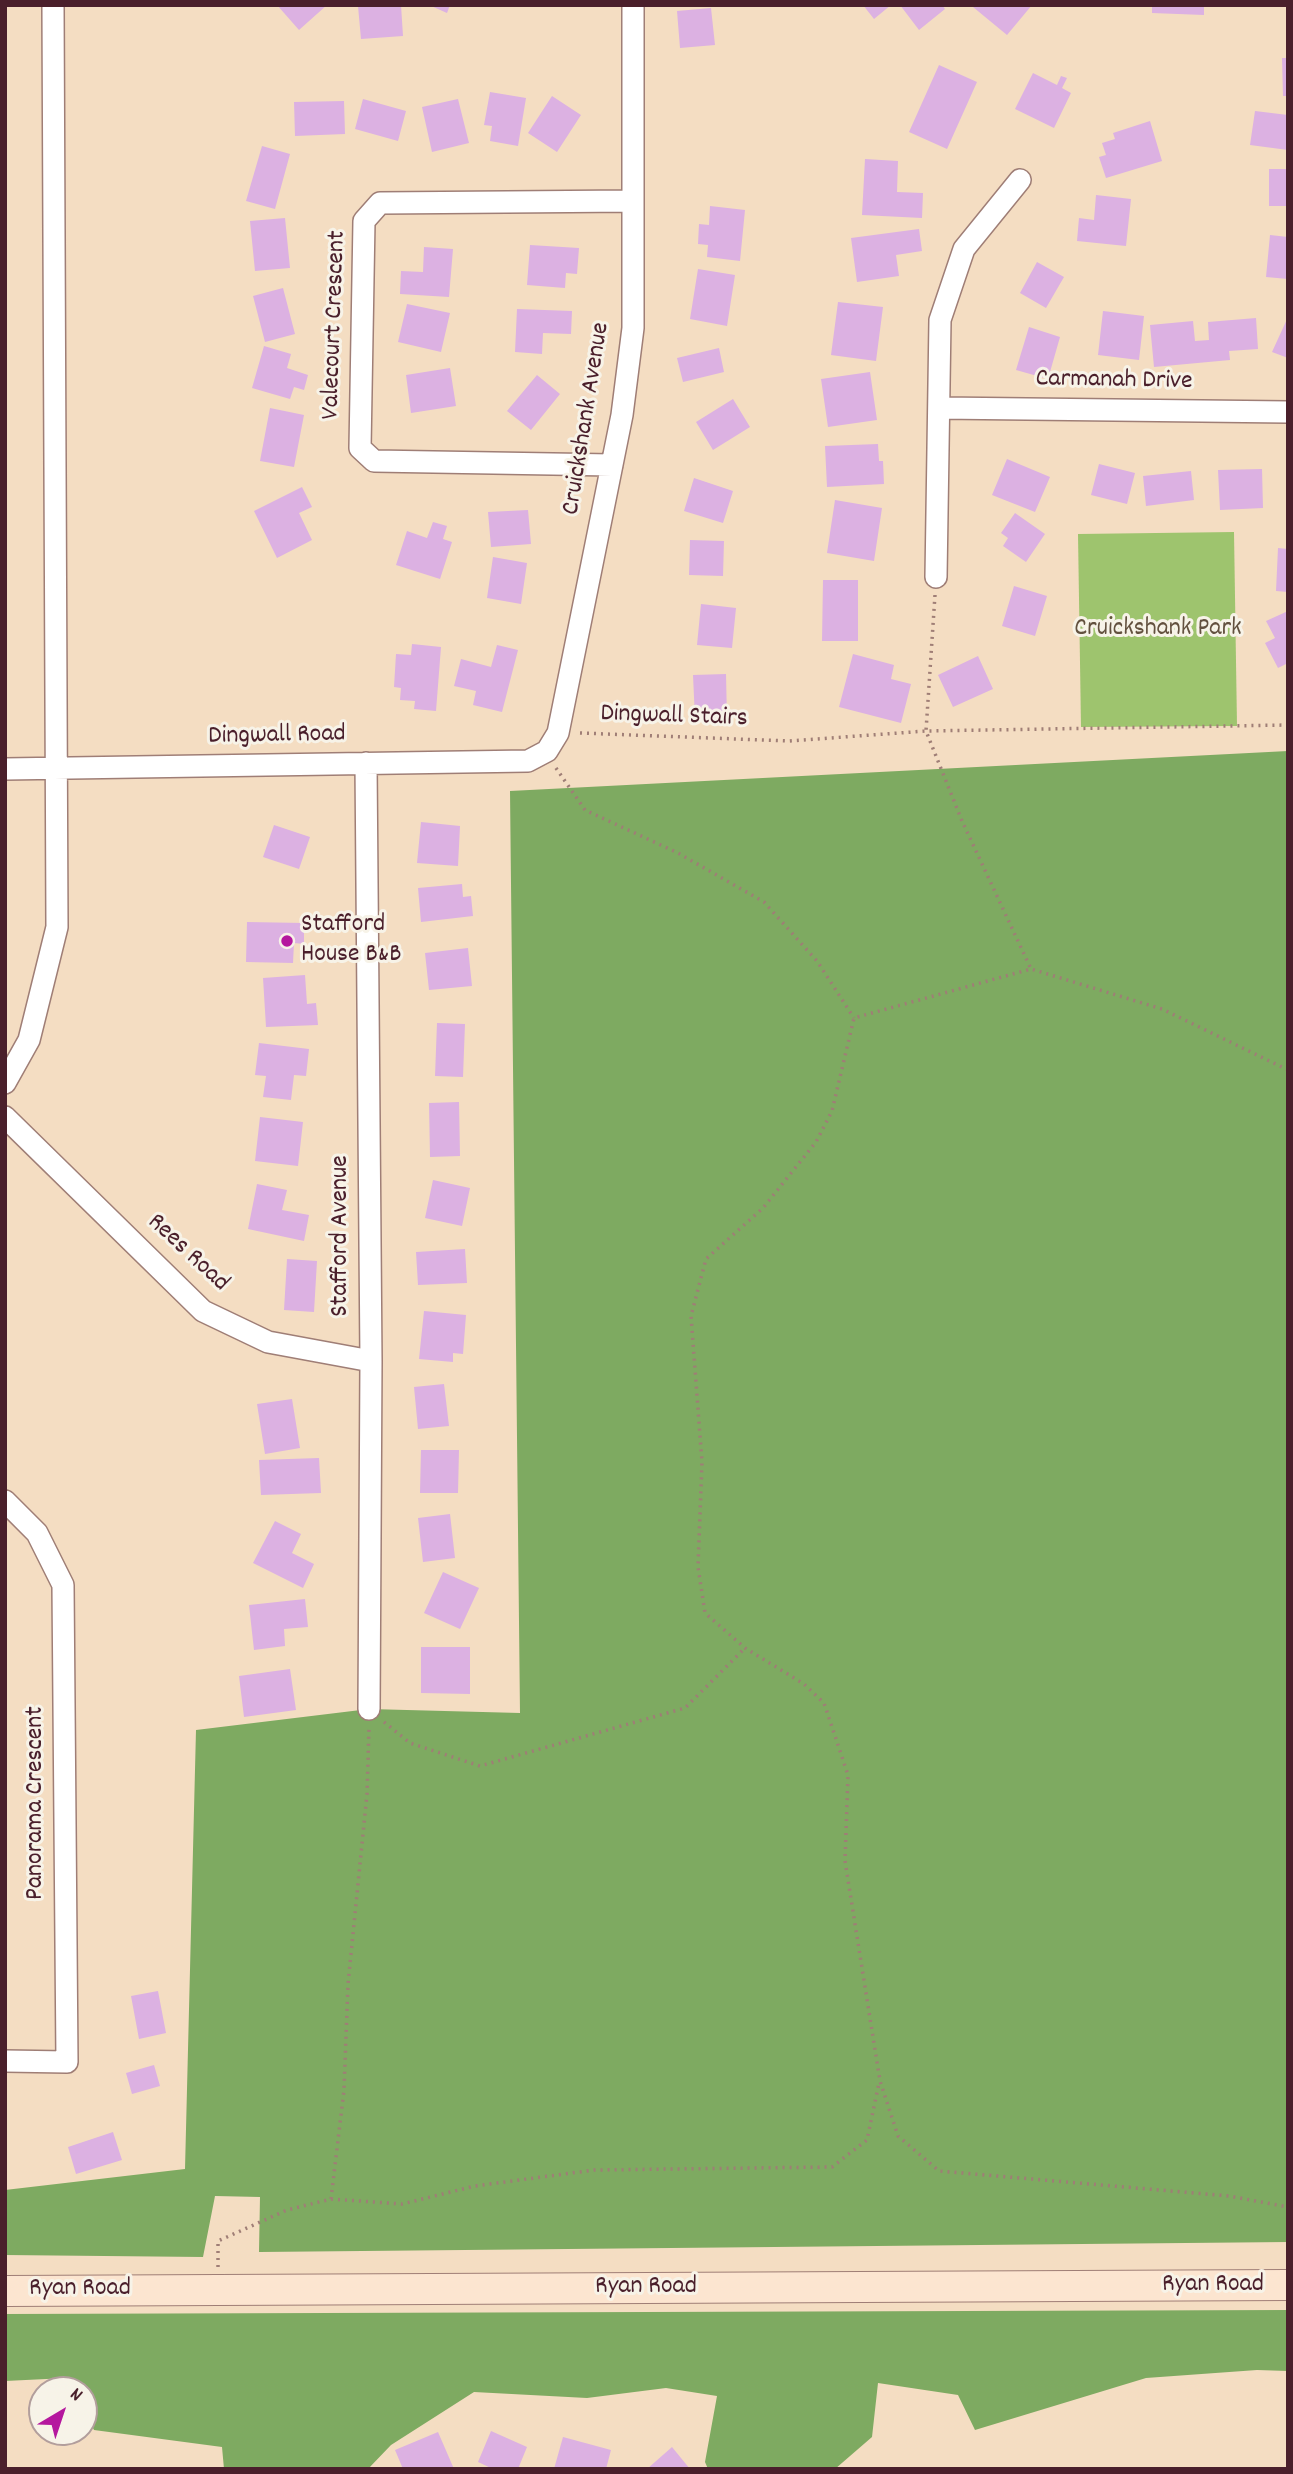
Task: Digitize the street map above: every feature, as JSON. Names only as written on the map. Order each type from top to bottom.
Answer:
[{"type":"main road","name":"Ryan Road","points":[[5,2291],[1288,2285]]},
{"type":"street","points":[[5,1083],[29,1040],[57,927],[54,769],[52,5]]},
{"type":"street","name":"Cruickshank Avenue","points":[[547,751],[558,733],[612,465],[633,327],[633,5]]},
{"type":"street","points":[[936,577],[940,320],[964,249],[1020,180]]},
{"type":"street","name":"Valecourt Crescent","points":[[612,465],[374,461],[360,448],[365,221],[380,203],[632,201]]},
{"type":"street","name":"Carmanah Drive","points":[[940,408],[1288,412]]},
{"type":"street","name":"Dingwall Road","points":[[5,769],[528,761],[547,751]]},
{"type":"street","name":"Stafford Avenue","points":[[366,763],[371,1361],[369,1709]]},
{"type":"street","name":"Rees Road","points":[[5,1117],[203,1311],[268,1342],[371,1361]]},
{"type":"street","name":"Panorama Crescent","points":[[5,1501],[37,1532],[63,1585],[67,2062],[5,2061]]},
{"type":"path","points":[[936,577],[926,731],[962,821],[1031,969]]},
{"type":"path","name":"Dingwall Stairs","points":[[558,733],[789,741],[926,731],[1288,725]]},
{"type":"path","points":[[547,751],[564,785],[585,810],[678,853],[764,902],[817,961],[854,1018],[832,1111],[816,1142],[763,1208],[706,1259],[691,1316],[702,1462],[698,1567],[705,1613],[745,1648],[804,1684],[824,1703],[848,1775],[845,1861],[880,2081],[898,2136],[939,2171],[1230,2196],[1288,2207]]},
{"type":"path","points":[[854,1018],[1031,969],[1162,1009],[1288,1070]]},
{"type":"path","points":[[369,1709],[410,1743],[480,1766],[685,1708],[745,1648]]},
{"type":"path","points":[[331,2199],[344,2090],[348,1984],[366,1794],[369,1709]]},
{"type":"path","points":[[218,2271],[218,2241],[287,2210],[331,2199],[402,2204],[475,2186],[594,2171],[832,2166],[867,2140],[880,2081]]},
{"type":"green space","name":"Cruickshank Park","points":[[1234,532],[1237,726],[1081,727],[1078,534]]},
{"type":"green space","points":[[1288,751],[1288,2242],[259,2252],[260,2197],[215,2196],[203,2257],[5,2255],[5,2190],[185,2169],[196,1730],[369,1709],[520,1713],[510,791]]},
{"type":"green space","points":[[1288,2310],[1288,2371],[1257,2370],[1146,2378],[975,2430],[958,2395],[878,2383],[872,2437],[835,2469],[708,2469],[705,2462],[717,2396],[666,2388],[587,2398],[474,2392],[391,2445],[368,2469],[224,2469],[222,2447],[98,2431],[98,2376],[28,2376],[28,2380],[5,2381],[5,2314]]},
{"type":"building","points":[[277,5],[327,5],[299,30]]},
{"type":"building","points":[[401,5],[403,36],[361,39],[358,6]]},
{"type":"building","points":[[429,5],[450,5],[447,13]]},
{"type":"building","points":[[863,5],[891,5],[874,19]]},
{"type":"building","points":[[900,5],[942,5],[945,9],[919,30]]},
{"type":"building","points":[[1032,5],[1007,35],[973,7]]},
{"type":"building","points":[[1152,5],[1204,5],[1204,15],[1152,13]]},
{"type":"building","points":[[711,8],[715,45],[680,48],[677,11]]},
{"type":"building","points":[[1282,58],[1288,58],[1288,96],[1283,96]]},
{"type":"building","points":[[939,65],[977,82],[947,149],[909,132]]},
{"type":"building","points":[[1033,73],[1057,85],[1061,76],[1067,78],[1062,88],[1071,93],[1054,128],[1015,109]]},
{"type":"building","points":[[490,92],[526,98],[518,146],[490,141],[492,126],[484,125]]},
{"type":"building","points":[[552,96],[581,115],[557,152],[528,133]]},
{"type":"building","points":[[363,99],[406,111],[398,141],[355,129]]},
{"type":"building","points":[[458,99],[469,143],[432,152],[422,107]]},
{"type":"building","points":[[344,101],[345,134],[295,136],[294,102]]},
{"type":"building","points":[[1255,111],[1288,115],[1288,150],[1250,145]]},
{"type":"building","points":[[1150,121],[1162,161],[1106,178],[1099,157],[1106,155],[1102,143],[1115,139],[1113,133]]},
{"type":"building","points":[[262,146],[290,154],[275,209],[246,201]]},
{"type":"building","points":[[865,159],[898,161],[897,192],[923,193],[922,218],[862,215]]},
{"type":"building","points":[[1269,169],[1288,169],[1288,206],[1269,206]]},
{"type":"building","points":[[1096,195],[1131,199],[1126,246],[1077,241],[1079,218],[1094,220]]},
{"type":"building","points":[[710,206],[745,210],[740,261],[707,257],[708,245],[698,244],[699,224],[709,225]]},
{"type":"building","points":[[285,218],[290,268],[255,271],[250,221]]},
{"type":"building","points":[[919,229],[922,251],[896,255],[899,276],[857,282],[851,238]]},
{"type":"building","points":[[1270,235],[1288,237],[1288,279],[1266,277]]},
{"type":"building","points":[[530,245],[579,248],[577,274],[566,273],[565,288],[527,285]]},
{"type":"building","points":[[424,247],[453,249],[449,297],[400,294],[401,271],[423,272]]},
{"type":"building","points":[[1037,262],[1064,277],[1046,308],[1020,293]]},
{"type":"building","points":[[698,269],[735,275],[727,326],[690,319]]},
{"type":"building","points":[[283,288],[295,334],[265,342],[253,296]]},
{"type":"building","points":[[838,302],[883,307],[876,361],[831,355]]},
{"type":"building","points":[[407,304],[450,313],[441,352],[398,342]]},
{"type":"building","points":[[517,309],[572,311],[571,334],[543,333],[542,354],[515,352]]},
{"type":"building","points":[[1103,311],[1144,316],[1139,360],[1098,355]]},
{"type":"building","points":[[1288,317],[1288,358],[1272,352]]},
{"type":"building","points":[[1256,318],[1258,349],[1229,351],[1230,360],[1154,367],[1150,325],[1193,321],[1195,341],[1209,340],[1208,322]]},
{"type":"building","points":[[1029,327],[1060,337],[1048,379],[1016,370]]},
{"type":"building","points":[[264,346],[291,354],[287,368],[308,375],[304,390],[294,387],[290,399],[252,388]]},
{"type":"building","points":[[719,348],[724,372],[683,382],[677,358]]},
{"type":"building","points":[[450,368],[456,406],[411,413],[406,375]]},
{"type":"building","points":[[870,372],[877,420],[828,427],[821,379]]},
{"type":"building","points":[[537,375],[560,394],[531,430],[507,411]]},
{"type":"building","points":[[733,399],[750,427],[713,450],[696,422]]},
{"type":"building","points":[[270,408],[304,415],[294,467],[260,461]]},
{"type":"building","points":[[878,444],[879,461],[883,461],[884,484],[827,487],[825,446]]},
{"type":"building","points":[[1007,459],[1050,477],[1035,512],[992,495]]},
{"type":"building","points":[[1099,464],[1135,473],[1127,504],[1091,495]]},
{"type":"building","points":[[1262,469],[1263,508],[1220,510],[1218,470]]},
{"type":"building","points":[[1191,471],[1194,500],[1146,506],[1143,476]]},
{"type":"building","points":[[694,478],[733,491],[723,523],[684,511]]},
{"type":"building","points":[[302,487],[312,507],[299,513],[312,540],[277,558],[254,511]]},
{"type":"building","points":[[835,500],[882,508],[874,561],[827,553]]},
{"type":"building","points":[[528,510],[531,544],[491,547],[488,512]]},
{"type":"building","points":[[1015,513],[1045,534],[1026,562],[1003,546],[1008,538],[1001,533]]},
{"type":"building","points":[[433,522],[447,526],[443,539],[452,542],[440,579],[396,565],[407,531],[427,538]]},
{"type":"building","points":[[690,540],[724,541],[723,576],[689,575]]},
{"type":"building","points":[[1278,548],[1288,549],[1288,592],[1276,591]]},
{"type":"building","points":[[493,557],[527,563],[521,604],[487,598]]},
{"type":"building","points":[[823,580],[858,580],[858,641],[822,641]]},
{"type":"building","points":[[1014,586],[1047,596],[1035,636],[1002,626]]},
{"type":"building","points":[[701,604],[736,608],[732,648],[697,645]]},
{"type":"building","points":[[1288,611],[1288,663],[1278,668],[1265,643],[1275,638],[1266,621]]},
{"type":"building","points":[[412,644],[441,647],[436,711],[414,709],[415,701],[400,700],[401,688],[394,687],[396,654],[411,655]]},
{"type":"building","points":[[497,645],[518,650],[502,712],[473,705],[476,691],[454,686],[461,659],[491,667]]},
{"type":"building","points":[[853,654],[894,665],[891,679],[911,684],[901,723],[839,707]]},
{"type":"building","points":[[978,656],[993,689],[953,707],[938,675]]},
{"type":"building","points":[[726,674],[727,719],[695,719],[693,675]]},
{"type":"building","points":[[421,822],[460,826],[458,866],[417,863]]},
{"type":"building","points":[[274,825],[310,837],[299,869],[263,857]]},
{"type":"building","points":[[462,884],[463,897],[471,896],[473,916],[421,922],[418,888]]},
{"type":"building","points":[[247,922],[304,923],[304,944],[294,943],[293,963],[246,962]]},
{"type":"building","points":[[468,948],[472,986],[429,990],[425,953]]},
{"type":"building","points":[[305,975],[307,1004],[316,1003],[318,1025],[266,1027],[263,978]]},
{"type":"building","points":[[437,1023],[465,1024],[463,1077],[435,1076]]},
{"type":"building","points":[[259,1043],[309,1049],[306,1076],[294,1075],[291,1100],[263,1097],[266,1076],[255,1075]]},
{"type":"building","points":[[459,1102],[460,1156],[430,1157],[429,1103]]},
{"type":"building","points":[[260,1117],[303,1122],[298,1166],[255,1161]]},
{"type":"building","points":[[433,1180],[470,1188],[462,1226],[425,1218]]},
{"type":"building","points":[[257,1184],[287,1190],[282,1210],[309,1215],[304,1241],[248,1229]]},
{"type":"building","points":[[465,1249],[467,1283],[418,1285],[416,1252]]},
{"type":"building","points":[[287,1259],[317,1261],[314,1312],[284,1310]]},
{"type":"building","points":[[424,1311],[466,1315],[463,1354],[453,1353],[453,1362],[419,1359]]},
{"type":"building","points":[[444,1384],[449,1426],[418,1429],[414,1387]]},
{"type":"building","points":[[292,1399],[300,1448],[265,1454],[257,1404]]},
{"type":"building","points":[[421,1450],[459,1450],[458,1493],[420,1493]]},
{"type":"building","points":[[319,1458],[321,1493],[261,1495],[259,1460]]},
{"type":"building","points":[[450,1514],[455,1558],[423,1562],[418,1518]]},
{"type":"building","points":[[275,1521],[301,1534],[292,1553],[314,1564],[303,1588],[253,1563]]},
{"type":"building","points":[[443,1572],[479,1588],[460,1629],[424,1613]]},
{"type":"building","points":[[305,1599],[308,1627],[284,1629],[285,1646],[254,1650],[249,1605]]},
{"type":"building","points":[[421,1647],[470,1647],[470,1694],[421,1693]]},
{"type":"building","points":[[290,1669],[296,1710],[244,1717],[239,1676]]},
{"type":"building","points":[[158,1991],[166,2033],[139,2039],[131,1996]]},
{"type":"building","points":[[154,2065],[160,2086],[132,2094],[126,2073]]},
{"type":"building","points":[[113,2132],[122,2160],[76,2174],[68,2147]]},
{"type":"building","points":[[491,2431],[527,2447],[518,2469],[493,2469],[478,2462]]},
{"type":"building","points":[[438,2432],[454,2469],[403,2469],[395,2450]]},
{"type":"building","points":[[563,2437],[611,2450],[606,2469],[554,2469]]},
{"type":"building","points":[[672,2447],[690,2469],[647,2469]]},
{"type":"place","name":"Stafford House B&B","points":[[287,941]]}]
